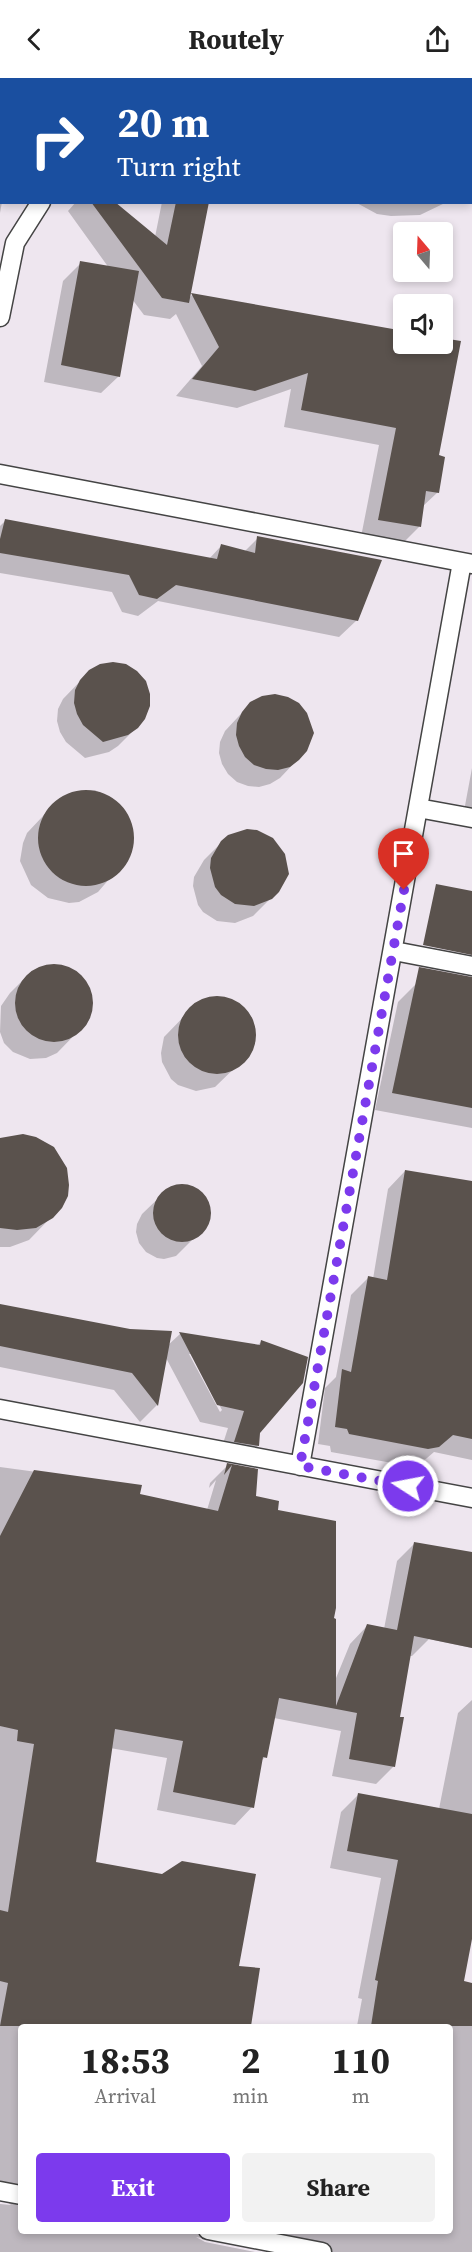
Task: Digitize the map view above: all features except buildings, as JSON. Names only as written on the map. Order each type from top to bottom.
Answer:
[{"type":"lane","points":[[0,317],[15,243],[40,204]]},
{"type":"lane","points":[[0,474],[467,563],[418,808],[300,1466]]},
{"type":"lane","points":[[418,808],[472,818]]},
{"type":"lane","points":[[394,951],[472,966]]},
{"type":"lane","points":[[0,1409],[472,1498]]},
{"type":"lane","points":[[0,2191],[18,2194]]},
{"type":"lane","points":[[229,2234],[321,2252]]},
{"type":"shaded area","points":[[0,204],[472,204],[472,2252],[0,2252]]},
{"type":"route","points":[[404,890],[300,1466],[408,1486]]}]
